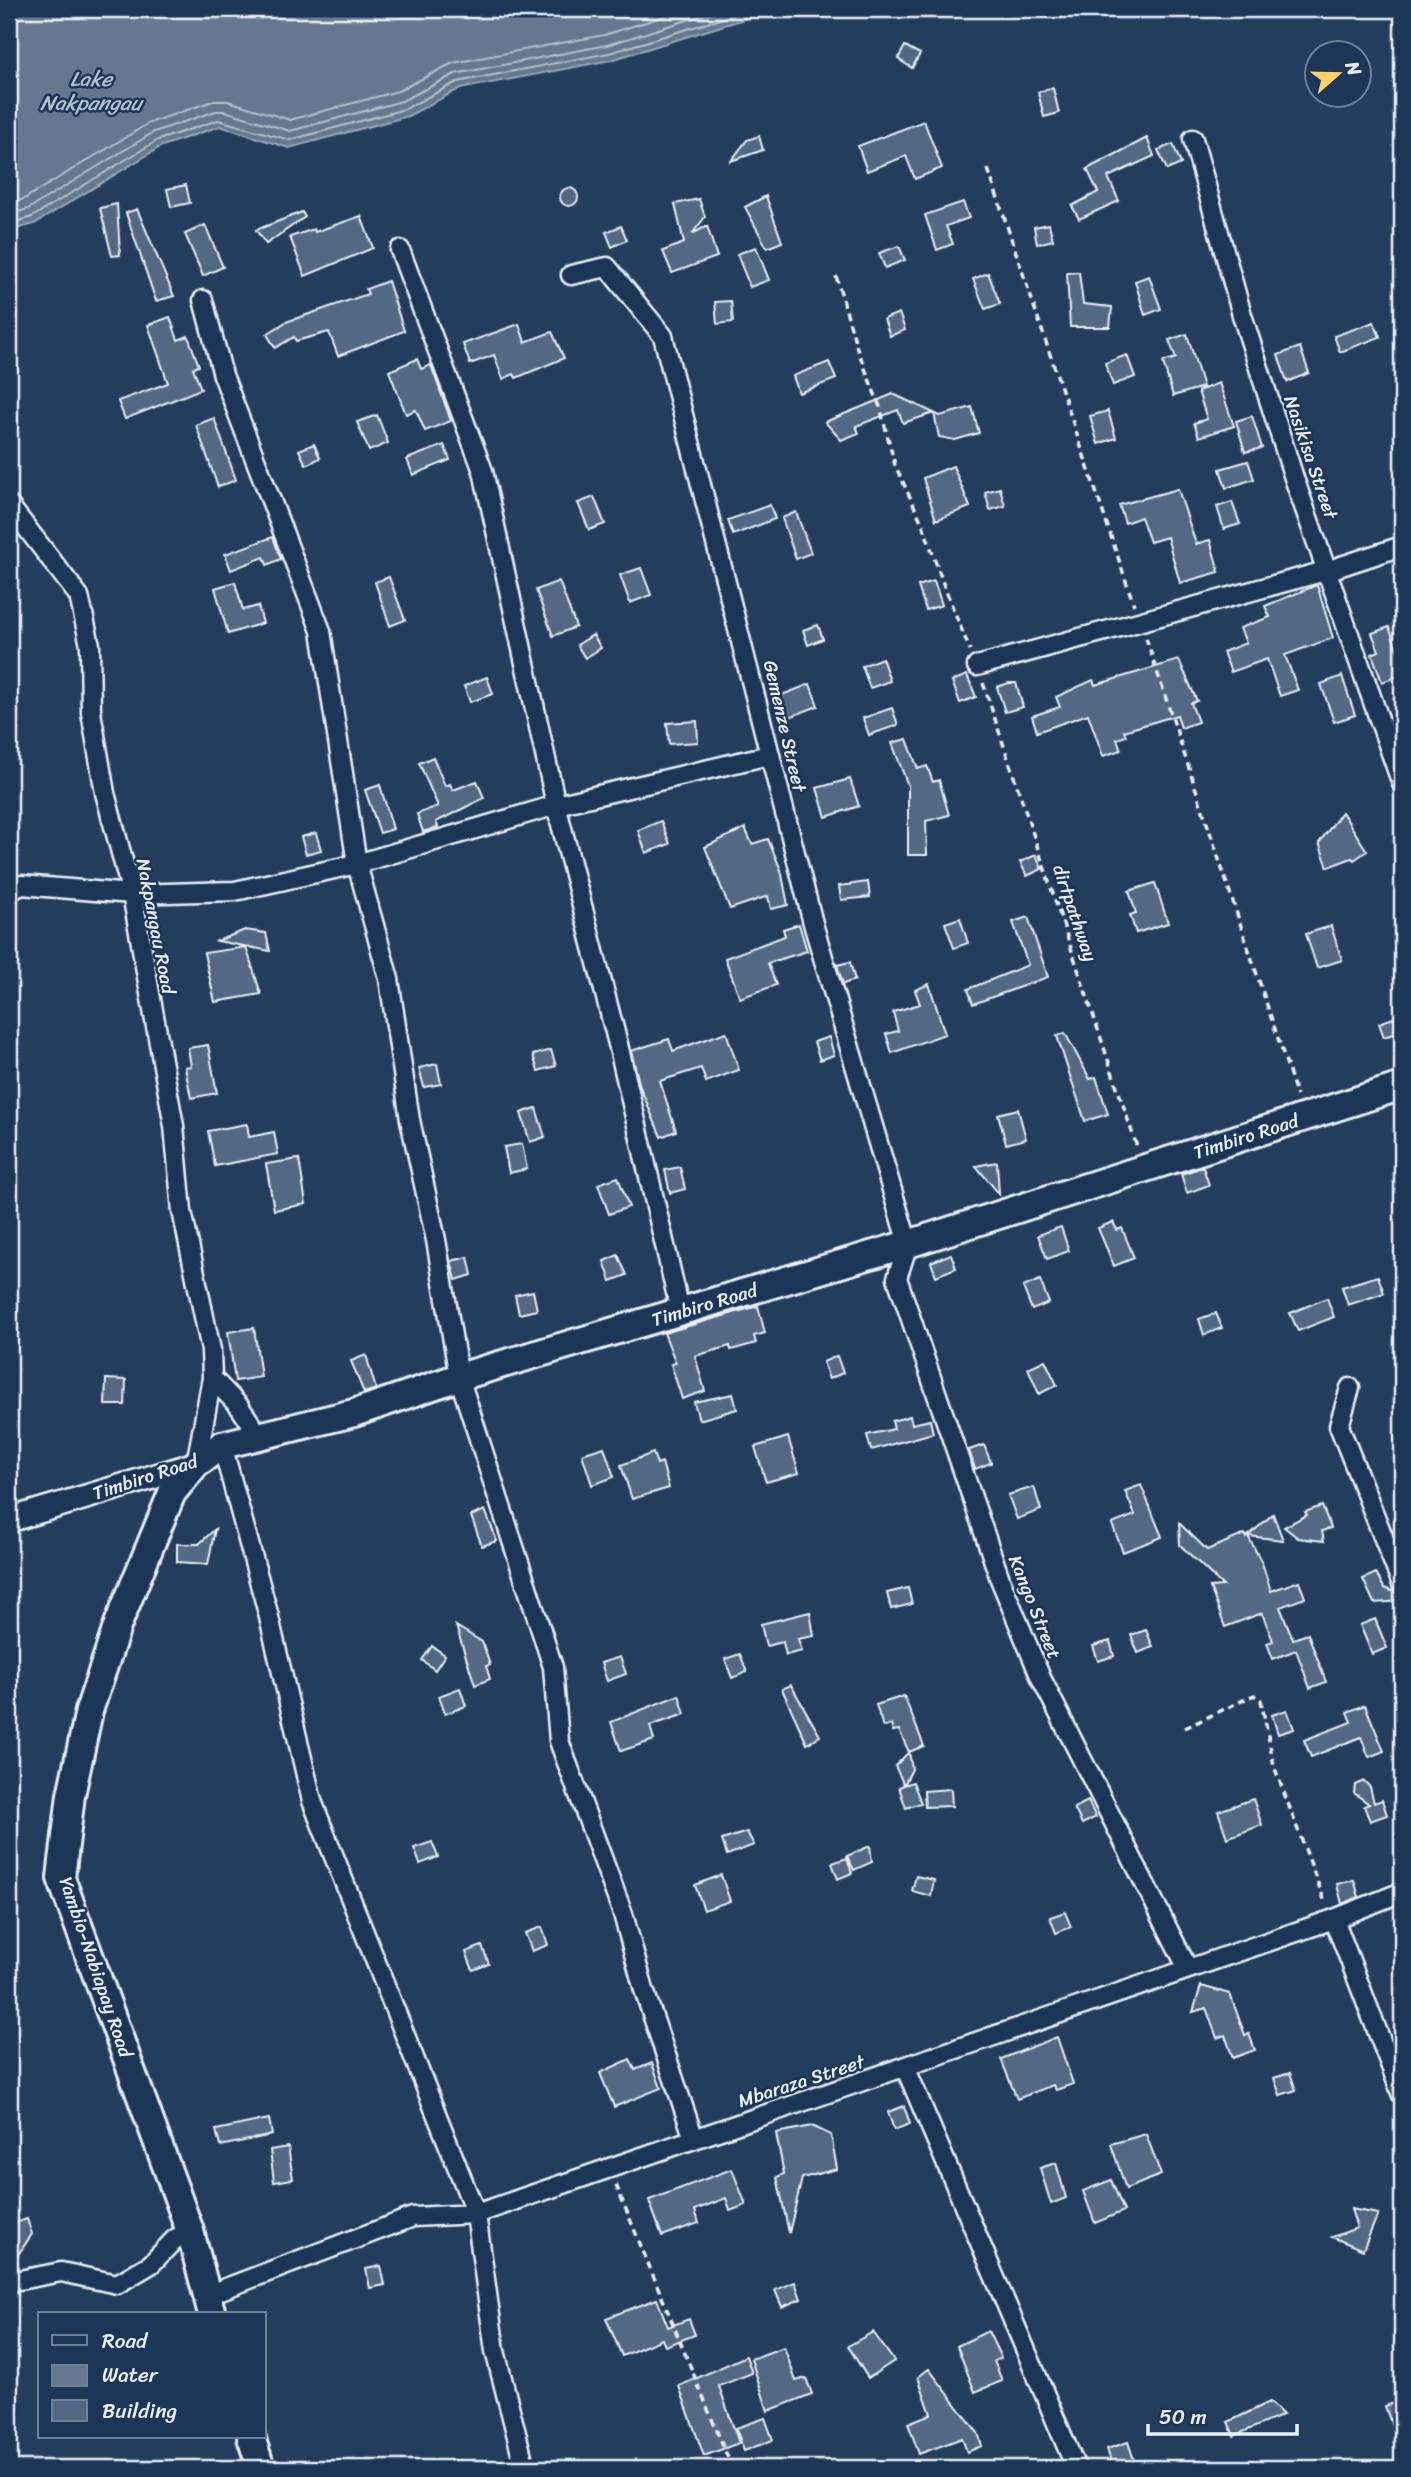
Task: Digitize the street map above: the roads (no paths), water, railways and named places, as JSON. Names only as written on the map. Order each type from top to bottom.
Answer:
[{"type":"main road","name":"Timbiro Road","points":[[196,1464],[222,1444],[354,1413],[459,1377],[908,1244],[1402,1086]]},
{"type":"main road","name":"Yambio-Nabiapay Road","points":[[196,1464],[172,1493],[118,1624],[89,1711],[71,1795],[61,1878],[190,2231],[211,2304]]},
{"type":"main road","points":[[251,2438],[261,2468]]},
{"type":"street","name":"Nasikisa Street","points":[[1193,139],[1258,366],[1295,481],[1329,570],[1402,784]]},
{"type":"street","points":[[400,250],[483,471],[556,805],[618,1044],[680,1310]]},
{"type":"street","name":"Gemenze Street","points":[[571,275],[607,267],[663,336],[818,940],[908,1244]]},
{"type":"street","points":[[203,300],[223,375],[321,631],[357,864],[389,979],[410,1120],[436,1240],[459,1377],[553,1667],[559,1741],[623,1914],[644,1990],[694,2139]]},
{"type":"street","name":"Nakpangau Road","points":[[9,505],[79,596],[90,645],[91,712],[105,793],[132,894],[174,1126],[182,1211],[211,1350],[212,1378],[196,1464]]},
{"type":"street","points":[[977,666],[1329,570],[1402,546]]},
{"type":"street","points":[[9,892],[21,885],[132,894],[235,891],[357,864],[556,805],[769,755]]},
{"type":"street","name":"Kango Street","points":[[908,1244],[897,1278],[1000,1579],[1041,1678],[1188,1969]]},
{"type":"street","points":[[212,1378],[239,1406],[258,1434]]},
{"type":"street","points":[[1350,1388],[1339,1426],[1402,1584]]},
{"type":"street","points":[[222,1444],[268,1613],[312,1801],[476,2214],[495,2351],[525,2468]]},
{"type":"street","name":"Timbiro Road","points":[[9,1520],[196,1464]]},
{"type":"street","name":"Mbaraza Street","points":[[211,2304],[413,2217],[476,2214],[906,2068],[1334,1919],[1402,1892]]},
{"type":"street","points":[[1334,1919],[1402,2095]]},
{"type":"street","points":[[906,2068],[1076,2468]]},
{"type":"street","points":[[9,2282],[61,2272],[117,2284],[151,2264],[176,2239],[190,2231]]},
{"type":"water","name":"Lake Nakpangau","points":[[9,9],[777,9],[611,60],[459,89],[408,116],[289,148],[220,126],[162,146],[34,224],[9,231]]}]
